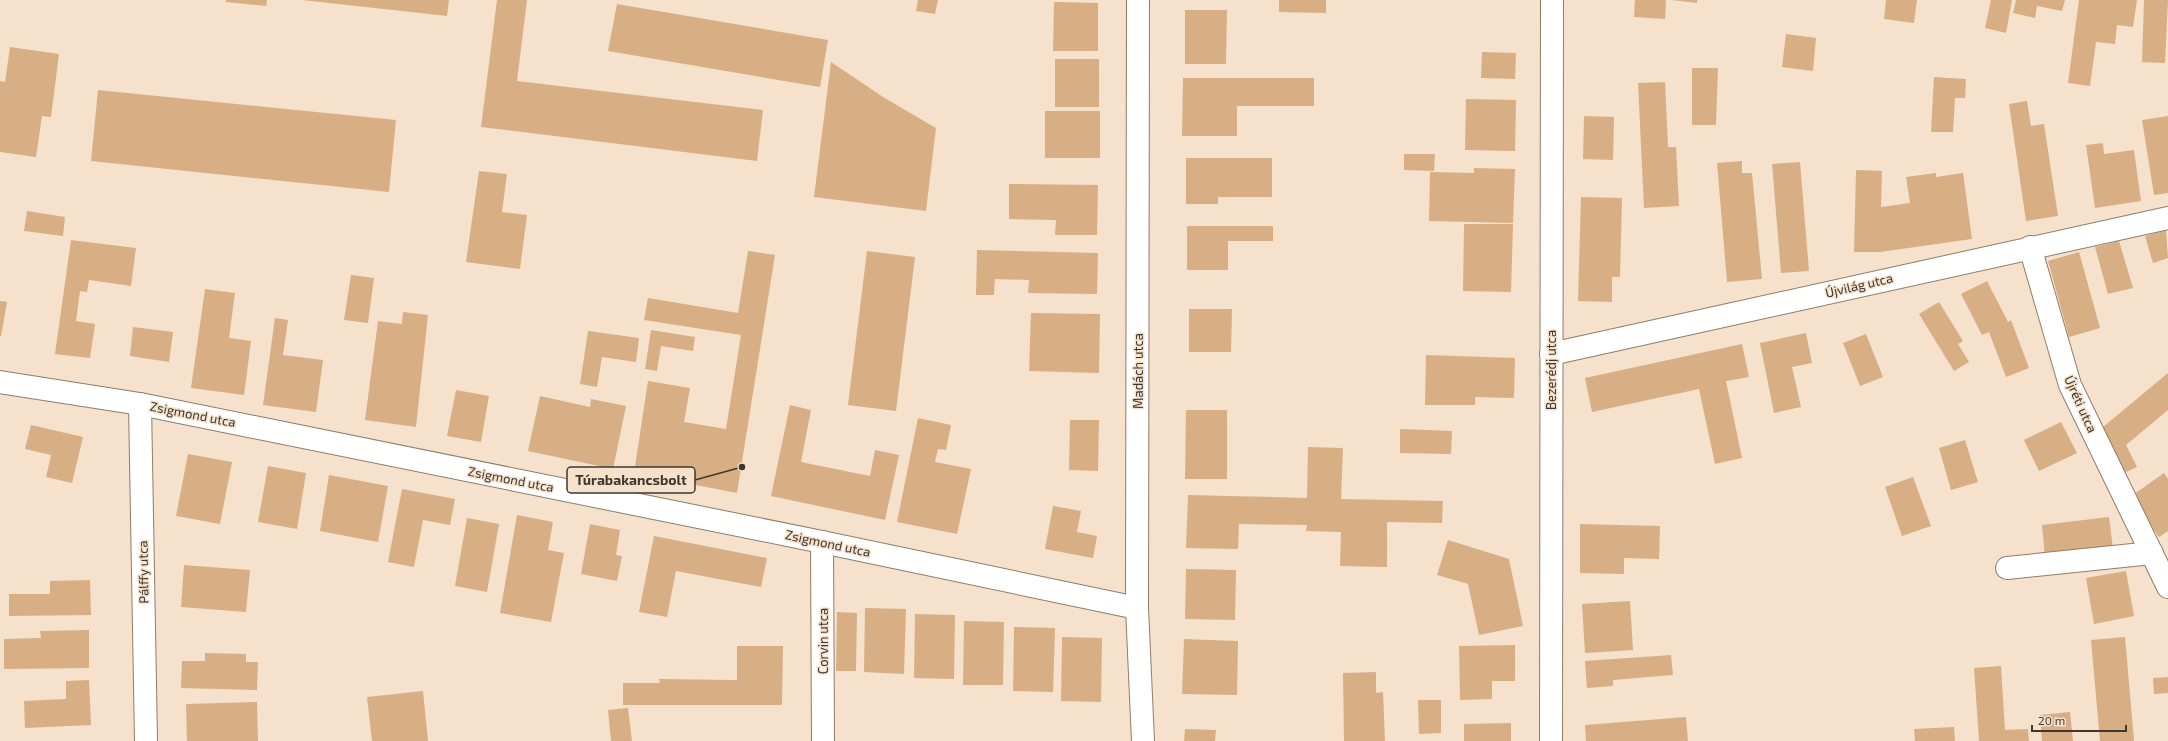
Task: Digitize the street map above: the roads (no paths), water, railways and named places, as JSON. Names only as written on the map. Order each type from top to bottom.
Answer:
[{"type":"street","name":"Madách utca","points":[[1138,0],[1137,608],[1143,741]]},
{"type":"street","name":"Bezerédj utca","points":[[1551,741],[1550,354],[1552,0]]},
{"type":"street","name":"Újvilág utca","points":[[1550,354],[2030,247],[2168,218]]},
{"type":"street","name":"Újréti utca","points":[[2030,247],[2070,385],[2168,587]]},
{"type":"street","name":"Zsigmond utca","points":[[0,382],[140,404],[822,542],[1137,608]]},
{"type":"street","name":"Pálffy utca","points":[[140,404],[146,741]]},
{"type":"street","name":"Corvin utca","points":[[822,542],[823,741]]},
{"type":"street","points":[[2007,568],[2152,553]]},
{"type":"place","name":"Túrabakancsbolt","points":[[742,467]]}]
